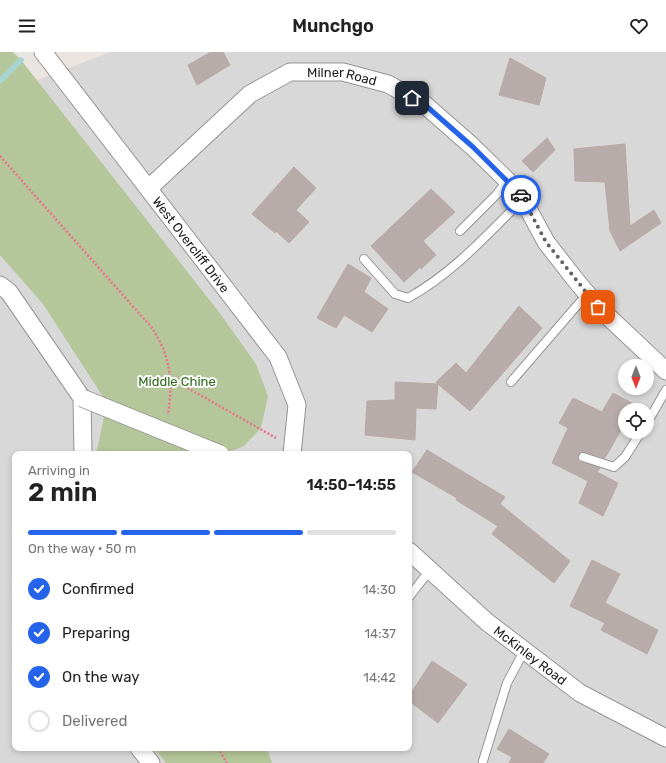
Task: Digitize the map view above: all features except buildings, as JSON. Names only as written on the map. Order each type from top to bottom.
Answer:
[{"type":"street","name":"West Overcliff Drive","points":[[43,52],[278,357],[297,405],[292,451]]},
{"type":"street","name":"Milner Road","points":[[149,188],[250,94],[290,72],[343,72],[388,84],[424,104],[508,180],[519,192],[546,242],[598,307],[666,371]]},
{"type":"street","points":[[0,285],[9,292],[82,398],[213,451]]},
{"type":"street","points":[[82,398],[83,451]]},
{"type":"street","name":"McKinley Road","points":[[412,553],[487,622],[580,693],[666,738]]},
{"type":"street","points":[[141,751],[151,763]]},
{"type":"lane","points":[[460,230],[496,195],[508,180]]},
{"type":"lane","points":[[364,258],[395,294],[408,298],[426,288],[467,255],[523,199]]},
{"type":"lane","points":[[511,382],[588,294]]},
{"type":"lane","points":[[654,411],[666,390]]},
{"type":"lane","points":[[583,458],[614,467],[626,457],[637,439]]},
{"type":"lane","points":[[412,593],[430,570]]},
{"type":"lane","points":[[484,761],[507,683],[524,651]]},
{"type":"path","points":[[0,156],[153,328],[165,354],[170,378],[170,399]]},
{"type":"path","points":[[170,378],[262,428],[292,451]]},
{"type":"path","points":[[220,751],[227,763]]},
{"type":"shaded area","points":[[110,52],[666,52],[666,763],[0,763],[0,95]]},
{"type":"green space","name":"Middle Chine","points":[[0,52],[13,52],[21,60],[219,312],[256,364],[268,396],[261,428],[244,446],[231,451],[97,451],[107,403],[43,304],[0,255]]},
{"type":"green space","points":[[156,751],[267,751],[272,763],[166,763]]},
{"type":"waterway","points":[[0,81],[21,60]]},
{"type":"way so far","points":[[521,195],[546,242],[598,307]]},
{"type":"route","points":[[412,98],[424,104],[473,147],[521,195]]}]
